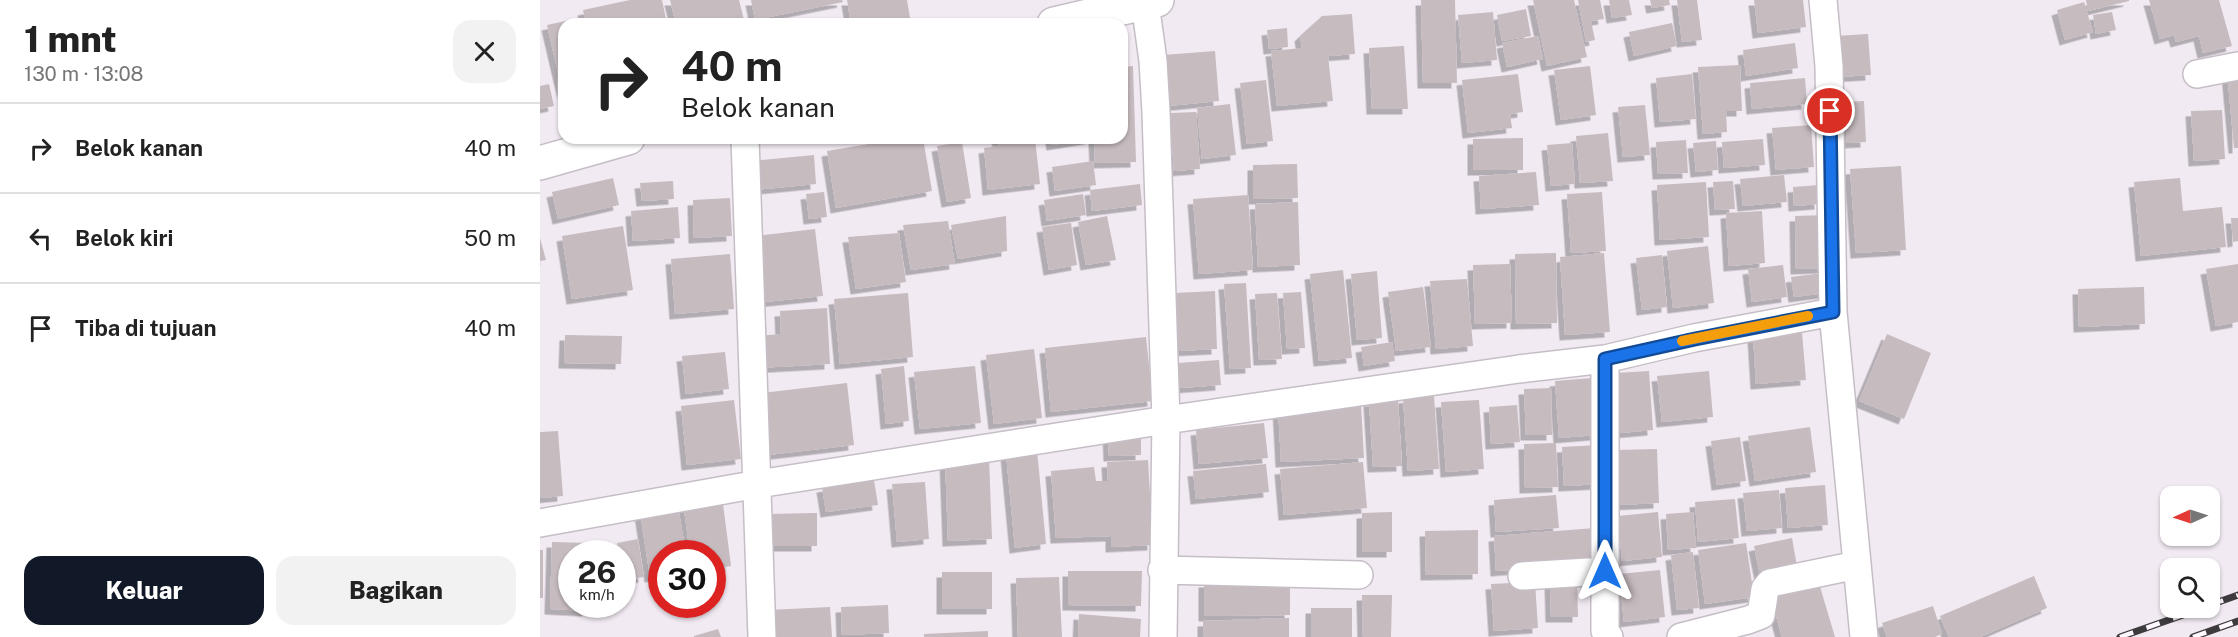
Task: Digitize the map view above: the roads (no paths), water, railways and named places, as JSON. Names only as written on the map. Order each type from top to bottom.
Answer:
[{"type":"main road","points":[[1065,14],[1151,1]]},
{"type":"main road","points":[[540,163],[607,144]]},
{"type":"street","points":[[1823,0],[1829,66],[1833,312],[1864,637]]},
{"type":"street","points":[[1151,1],[1166,420],[1162,570],[1163,637]]},
{"type":"street","points":[[2197,74],[2238,66]]},
{"type":"street","points":[[745,144],[762,637]]},
{"type":"street","points":[[540,523],[758,484],[1166,420],[1519,369],[1605,359],[1833,312]]},
{"type":"street","points":[[1605,359],[1605,631],[1609,637]]},
{"type":"street","points":[[1681,637],[1761,615],[1765,590],[1770,583],[1857,565]]},
{"type":"street","points":[[1162,570],[1359,574]]},
{"type":"street","points":[[1522,576],[1605,571]]},
{"type":"railway","points":[[2220,601],[2238,595]]},
{"type":"railway","points":[[2120,637],[2174,618]]},
{"type":"railway","points":[[2193,637],[2238,621]]}]
